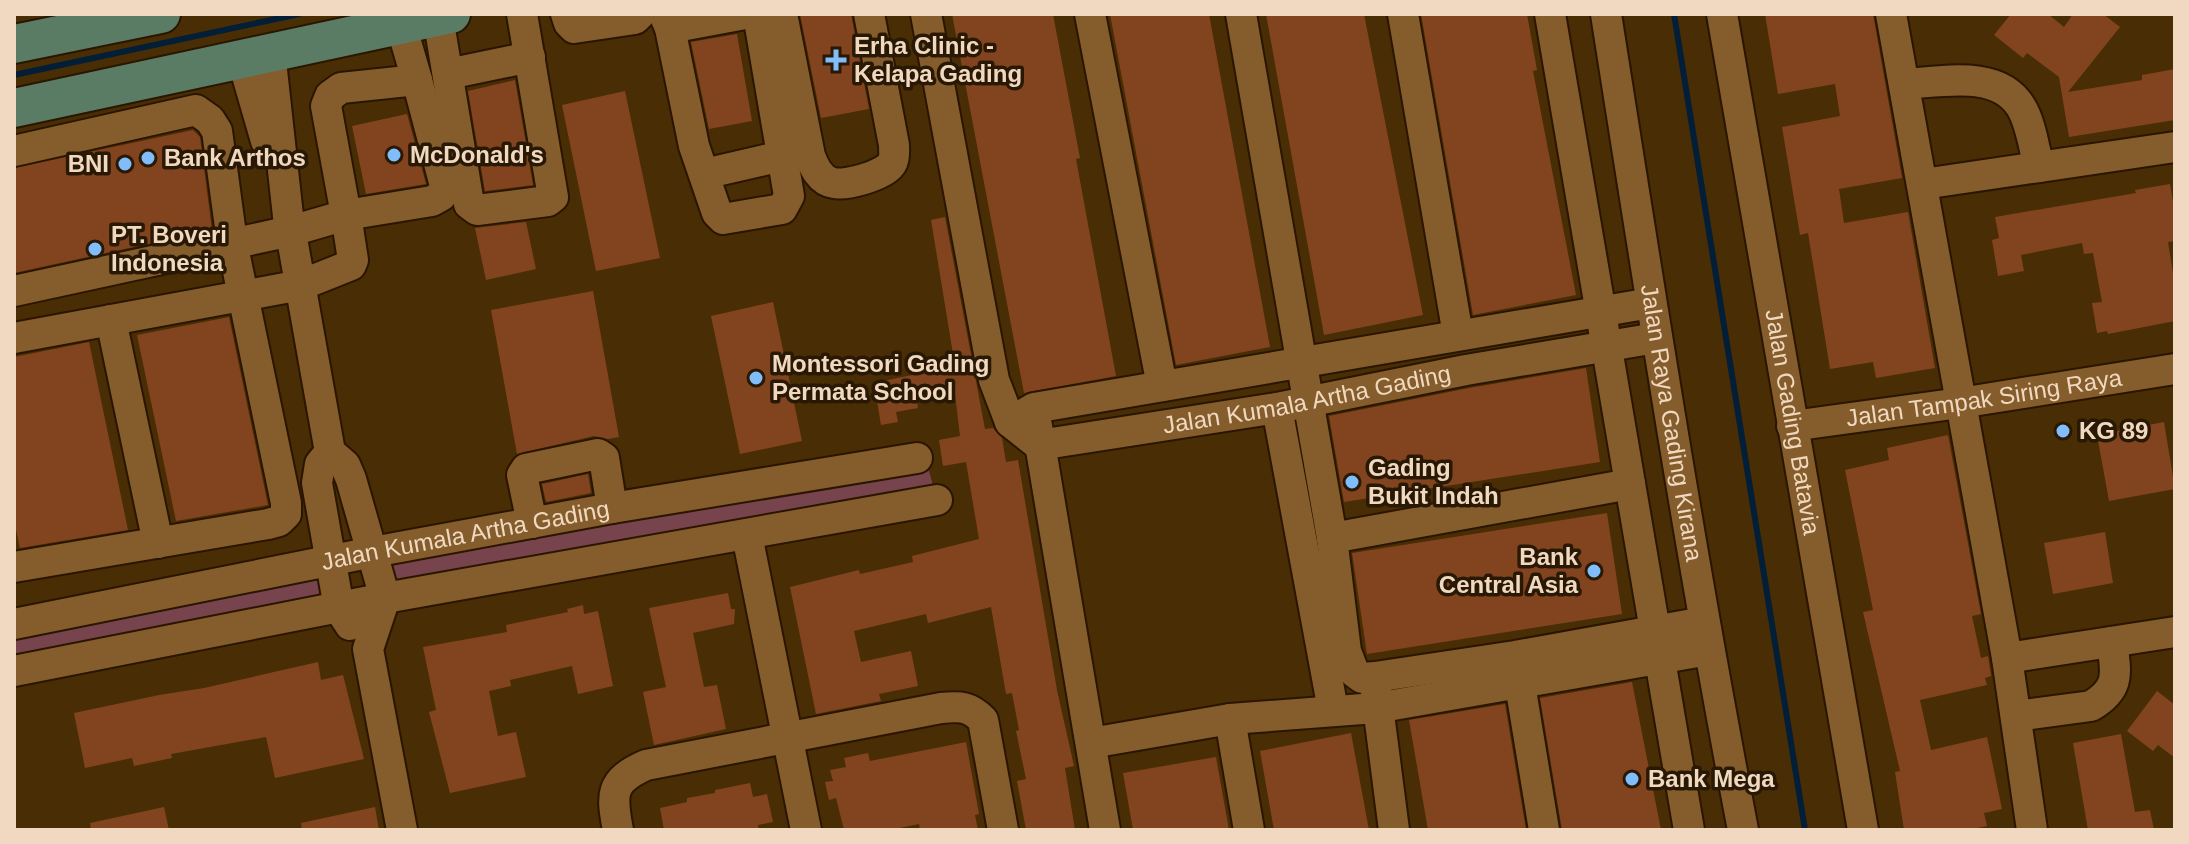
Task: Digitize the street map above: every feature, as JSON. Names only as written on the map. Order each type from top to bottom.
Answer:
[{"type":"main road","points":[[14,44],[161,14]]},
{"type":"main road","points":[[14,108],[445,16]]},
{"type":"street","points":[[445,16],[448,74],[469,204],[473,209],[548,201],[553,197],[522,14]]},
{"type":"street","points":[[566,14],[574,28],[635,19],[640,14]]},
{"type":"street","points":[[745,14],[667,21],[694,146],[717,213],[723,219],[782,209],[789,196],[758,14]]},
{"type":"street","points":[[782,14],[810,156],[822,177],[833,184],[886,171],[893,162],[894,145],[869,14]]},
{"type":"street","points":[[926,14],[994,380],[1022,415],[1039,445],[1105,830]]},
{"type":"street","points":[[1090,14],[1162,386]]},
{"type":"street","points":[[1241,14],[1309,400],[1349,662],[1354,672],[1362,678],[1517,670]]},
{"type":"street","points":[[1403,14],[1458,335]]},
{"type":"street","points":[[1550,14],[1689,830]]},
{"type":"street","name":"Jalan Raya Gading Kirana","points":[[1606,14],[1706,636],[1743,830]]},
{"type":"street","name":"Jalan Gading Batavia","points":[[1722,14],[1863,830]]},
{"type":"street","points":[[1891,14],[2007,658],[2032,830]]},
{"type":"street","points":[[14,291],[232,242],[290,223],[432,201],[441,196],[445,186],[401,25]]},
{"type":"street","points":[[256,55],[290,223],[330,452],[345,465],[351,479],[385,598],[368,649]]},
{"type":"street","points":[[448,74],[530,57]]},
{"type":"street","points":[[14,338],[301,285],[351,265],[353,260],[346,215],[326,106],[330,96],[341,88],[417,80]]},
{"type":"street","points":[[1904,84],[1968,80],[1994,84],[2011,93],[2023,109],[2039,167]]},
{"type":"street","points":[[14,151],[196,110],[210,120],[217,131],[232,242],[286,503],[286,514],[279,521],[268,524],[14,567]]},
{"type":"street","points":[[1923,184],[2175,147]]},
{"type":"street","points":[[704,174],[782,156]]},
{"type":"street","points":[[1022,415],[1162,386],[1651,303]]},
{"type":"street","points":[[111,320],[158,543]]},
{"type":"street","name":"Jalan Kumala Artha Gading","points":[[1039,445],[1277,408],[1656,338]]},
{"type":"street","name":"Jalan Tampak Siring Raya","points":[[1792,426],[2175,369]]},
{"type":"street","points":[[1277,408],[1333,710]]},
{"type":"street","points":[[330,452],[320,464],[317,483],[330,561],[339,608],[368,649],[402,830]]},
{"type":"street","points":[[532,523],[522,475],[526,469],[598,454],[604,458],[612,508]]},
{"type":"street","name":"Jalan Kumala Artha Gading","points":[[14,624],[612,508],[917,458]]},
{"type":"street","points":[[1332,538],[1630,484]]},
{"type":"street","points":[[14,671],[385,598],[937,500]]},
{"type":"street","points":[[747,535],[806,830]]},
{"type":"street","points":[[2007,658],[2175,632]]},
{"type":"street","points":[[1091,743],[1230,719],[1376,708],[1517,670],[1706,636]]},
{"type":"street","points":[[2016,716],[2091,706],[2101,700],[2111,689],[2116,676],[2112,642]]},
{"type":"street","points":[[1517,670],[1544,830]]},
{"type":"street","points":[[1375,677],[1376,708],[1394,830]]},
{"type":"street","points":[[618,830],[614,794],[619,781],[646,765],[963,706],[974,710],[983,720],[1003,830]]},
{"type":"street","points":[[1230,719],[1249,830]]},
{"type":"shaded area","points":[[923,449],[937,500],[385,598],[373,552]]},
{"type":"shaded area","points":[[330,561],[341,612],[14,674],[14,623]]},
{"type":"building","name":"Erha Clinic - Kelapa Gading","points":[[800,14],[851,14],[869,109],[821,118]]},
{"type":"building","points":[[952,14],[1053,14],[1116,376],[1024,393]]},
{"type":"building","points":[[1110,14],[1209,14],[1270,347],[1176,365]]},
{"type":"building","points":[[1266,14],[1364,14],[1423,315],[1324,335]]},
{"type":"building","points":[[1421,14],[1527,14],[1537,70],[1533,71],[1576,295],[1473,315]]},
{"type":"building","points":[[1765,14],[1873,14],[1902,178],[1839,189],[1844,223],[1908,212],[1935,368],[1876,378],[1873,362],[1830,369],[1808,233],[1800,235],[1782,127],[1840,116],[1835,84],[1778,94]]},
{"type":"building","points":[[2011,14],[2048,14],[2064,27],[2073,14],[2103,14],[2120,27],[2068,92],[2142,80],[2142,75],[2175,69],[2175,120],[2069,137],[2059,77],[2027,53],[2023,58],[1994,35]]},
{"type":"building","points":[[737,34],[752,121],[709,129],[691,42]]},
{"type":"building","points":[[515,80],[533,185],[485,191],[468,91]]},
{"type":"building","points":[[625,91],[660,258],[596,271],[562,105]]},
{"type":"building","name":"McDonald's","points":[[407,114],[426,184],[366,194],[352,126]]},
{"type":"building","points":[[193,130],[200,137],[212,230],[14,273],[14,168]]},
{"type":"building","points":[[2170,184],[2175,241],[2168,242],[2175,285],[2175,321],[2108,334],[2107,331],[2097,333],[2092,303],[2102,302],[2093,253],[2084,254],[2082,243],[2021,255],[2024,271],[1998,276],[1992,240],[1999,238],[1995,217],[2136,193],[2135,190]]},
{"type":"building","points":[[945,217],[985,429],[993,428],[1002,438],[1006,462],[1018,460],[1057,690],[1074,766],[1065,768],[1075,830],[1026,830],[1017,781],[1026,779],[1016,731],[1019,730],[1012,693],[1006,694],[991,607],[928,623],[926,614],[854,631],[861,662],[911,651],[918,686],[879,694],[881,701],[816,714],[790,587],[859,570],[860,574],[913,562],[912,556],[979,539],[966,462],[943,466],[939,440],[960,436],[954,386],[916,393],[918,408],[896,412],[898,422],[881,425],[874,383],[955,366],[931,220]]},
{"type":"building","points":[[526,222],[536,269],[486,280],[475,228]]},
{"type":"building","points":[[593,291],[619,437],[608,439],[594,436],[517,454],[491,310]]},
{"type":"building","name":"Montessori Gading Permata School","points":[[773,302],[802,441],[740,454],[711,316]]},
{"type":"building","points":[[229,317],[268,505],[176,521],[137,335]]},
{"type":"building","points":[[89,342],[128,530],[20,548],[14,520],[14,357]]},
{"type":"building","points":[[1586,368],[1600,462],[1344,502],[1329,416]]},
{"type":"building","points":[[2164,422],[2175,489],[2109,501],[2097,435]]},
{"type":"building","points":[[1948,435],[1981,614],[1972,616],[1981,658],[1988,656],[1991,676],[1985,678],[1987,685],[1920,700],[1931,750],[1987,737],[2002,809],[1984,813],[1987,826],[1967,830],[1904,830],[1895,772],[1900,771],[1863,612],[1873,610],[1845,470],[1889,460],[1887,448]]},
{"type":"building","points":[[588,474],[591,493],[546,502],[542,484]]},
{"type":"building","points":[[1607,513],[1622,614],[1367,654],[1352,553]]},
{"type":"building","points":[[2105,532],[2113,583],[2053,594],[2044,543]]},
{"type":"building","points":[[728,593],[731,609],[735,609],[734,624],[693,633],[704,687],[717,685],[726,729],[654,745],[643,692],[666,687],[649,608]]},
{"type":"building","points":[[583,605],[584,614],[598,611],[613,686],[578,694],[572,666],[510,680],[511,686],[489,691],[498,736],[516,732],[526,777],[450,793],[429,712],[436,710],[423,647],[507,632],[506,625],[568,612],[567,609]]},
{"type":"building","points":[[318,662],[321,680],[343,675],[364,759],[275,778],[266,737],[171,754],[172,758],[134,766],[132,758],[85,768],[74,713]]},
{"type":"building","points":[[1632,682],[1661,830],[1562,830],[1540,698]]},
{"type":"building","points":[[2157,691],[2175,705],[2175,758],[2158,745],[2153,751],[2127,731]]},
{"type":"building","points":[[1505,704],[1526,830],[1428,830],[1409,720]]},
{"type":"building","points":[[1351,733],[1369,830],[1274,830],[1260,751]]},
{"type":"building","points":[[2121,734],[2135,812],[2150,810],[2154,830],[2088,830],[2073,743]]},
{"type":"building","points":[[966,742],[979,814],[975,815],[978,830],[920,830],[919,824],[890,830],[844,830],[836,798],[829,800],[825,782],[833,781],[830,770],[846,767],[844,758],[868,753],[870,761]]},
{"type":"building","points":[[1216,757],[1229,830],[1133,830],[1123,773]]},
{"type":"building","points":[[750,783],[753,797],[767,794],[773,822],[758,825],[759,830],[664,830],[660,808],[687,802],[687,798],[715,793],[715,790]]},
{"type":"building","points":[[164,807],[169,830],[91,830],[90,823]]},
{"type":"building","points":[[375,807],[379,830],[302,830],[301,823]]},
{"type":"waterway","points":[[14,75],[299,14]]},
{"type":"waterway","points":[[1674,14],[1805,830]]},
{"type":"place","name":"Erha Clinic - Kelapa Gading","points":[[836,60]]},
{"type":"place","name":"McDonald's","points":[[394,155]]},
{"type":"place","name":"Bank Arthos","points":[[148,158]]},
{"type":"place","name":"BNI","points":[[125,164]]},
{"type":"place","name":"PT. Boveri Indonesia","points":[[95,249]]},
{"type":"place","name":"Montessori Gading Permata School","points":[[756,378]]},
{"type":"place","name":"KG 89","points":[[2063,431]]},
{"type":"place","name":"Gading Bukit Indah","points":[[1352,482]]},
{"type":"place","name":"Bank Central Asia","points":[[1594,571]]},
{"type":"place","name":"Bank Mega","points":[[1632,779]]}]
